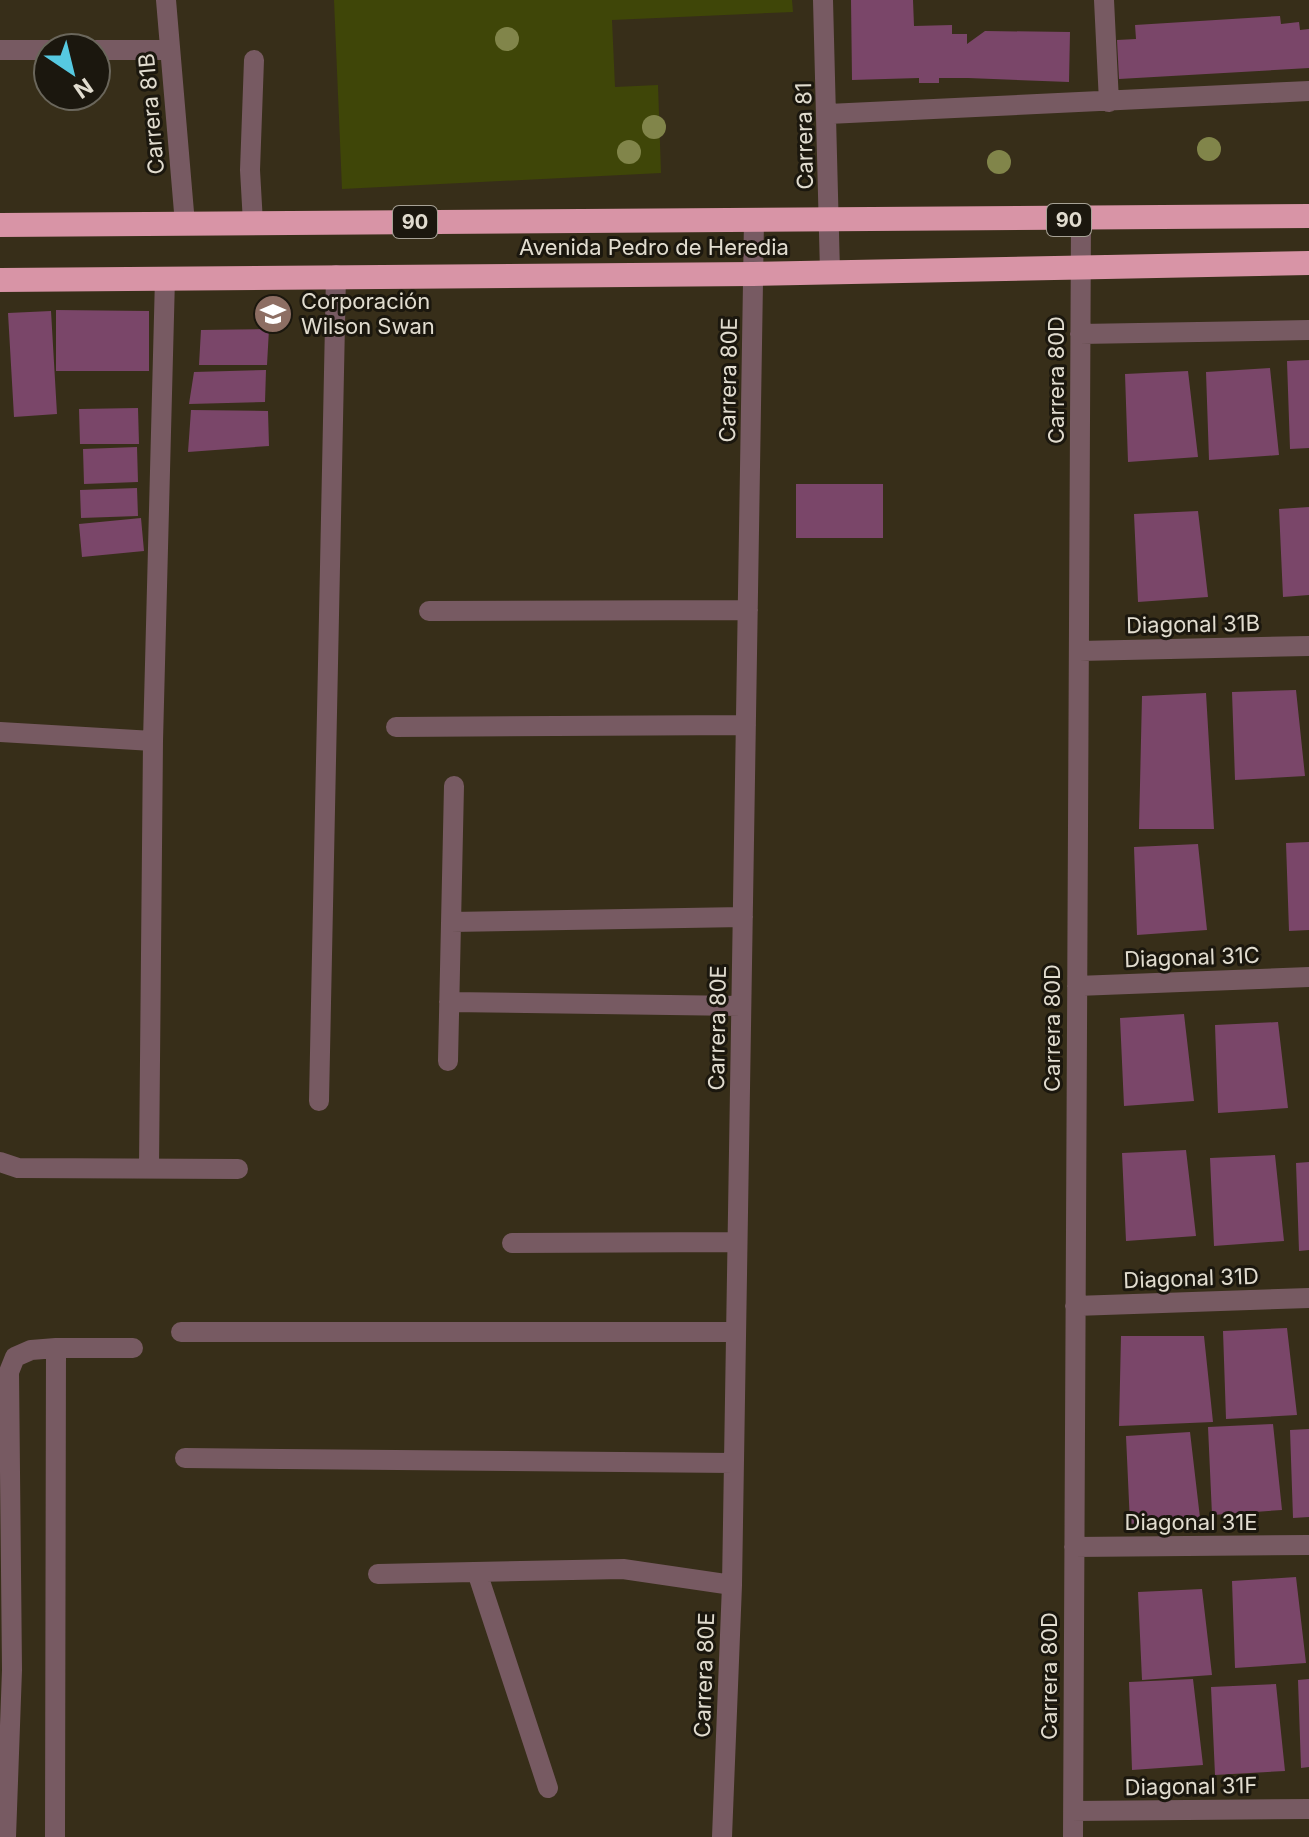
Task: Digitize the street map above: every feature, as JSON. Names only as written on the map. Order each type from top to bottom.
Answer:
[{"type":"highway","name":"Avenida Pedro de Heredia","points":[[0,225],[1081,220],[1309,216]]},
{"type":"highway","name":"Avenida Pedro de Heredia","points":[[0,280],[753,274],[1309,263]]},
{"type":"street","name":"Carrera 81B","points":[[166,0],[185,224]]},
{"type":"street","name":"Carrera 81","points":[[823,0],[830,272]]},
{"type":"street","points":[[1104,0],[1109,102]]},
{"type":"street","points":[[0,50],[32,50]]},
{"type":"street","points":[[112,50],[170,50]]},
{"type":"street","points":[[253,223],[250,170],[254,60]]},
{"type":"street","points":[[828,114],[1309,91]]},
{"type":"street","name":"Carrera 80E","points":[[722,1837],[732,1585],[754,220]]},
{"type":"street","name":"Carrera 80D","points":[[1073,1837],[1081,220]]},
{"type":"street","points":[[319,1101],[336,275]]},
{"type":"street","points":[[149,1167],[153,741],[165,278]]},
{"type":"street","points":[[1080,334],[1309,330]]},
{"type":"street","points":[[429,611],[748,610]]},
{"type":"street","name":"Diagonal 31B","points":[[1079,651],[1309,646]]},
{"type":"street","points":[[396,727],[746,725]]},
{"type":"street","points":[[0,732],[153,741]]},
{"type":"street","points":[[448,1061],[454,786]]},
{"type":"street","points":[[451,922],[743,917]]},
{"type":"street","name":"Diagonal 31C","points":[[1077,986],[1309,977]]},
{"type":"street","points":[[449,1002],[741,1006]]},
{"type":"street","points":[[0,1162],[18,1168],[238,1169]]},
{"type":"street","points":[[512,1243],[737,1242]]},
{"type":"street","name":"Diagonal 31D","points":[[1075,1306],[1309,1298]]},
{"type":"street","points":[[181,1332],[736,1332]]},
{"type":"street","points":[[55,1837],[56,1348]]},
{"type":"street","points":[[6,1837],[12,1670],[9,1372],[15,1357],[31,1350],[133,1348]]},
{"type":"street","points":[[185,1458],[734,1463]]},
{"type":"street","name":"Diagonal 31E","points":[[1074,1547],[1309,1545]]},
{"type":"street","points":[[378,1574],[623,1569],[732,1585]]},
{"type":"street","points":[[477,1572],[548,1788]]},
{"type":"street","name":"Diagonal 31F","points":[[1073,1811],[1309,1809]]},
{"type":"green space","points":[[334,0],[792,0],[793,12],[612,20],[615,87],[658,85],[661,173],[342,189]]},
{"type":"building","points":[[851,0],[913,0],[914,26],[952,25],[952,34],[967,34],[967,44],[985,31],[1070,32],[1069,82],[968,78],[939,78],[939,83],[919,83],[919,78],[852,80]]},
{"type":"building","points":[[1280,16],[1281,24],[1299,22],[1300,30],[1309,29],[1309,68],[1119,79],[1117,40],[1136,39],[1135,25]]},
{"type":"building","points":[[56,310],[149,311],[149,371],[56,371]]},
{"type":"building","points":[[51,311],[57,414],[14,417],[8,313]]},
{"type":"building","points":[[269,329],[267,365],[199,365],[201,330]]},
{"type":"building","points":[[1309,360],[1309,448],[1290,449],[1287,361]]},
{"type":"building","points":[[1270,368],[1279,455],[1209,460],[1206,372]]},
{"type":"building","points":[[266,370],[265,402],[189,404],[194,372]]},
{"type":"building","points":[[1188,371],[1198,457],[1128,462],[1125,374]]},
{"type":"building","points":[[138,408],[139,444],[80,444],[79,409]]},
{"type":"building","points":[[191,410],[268,411],[269,446],[188,452]]},
{"type":"building","points":[[137,447],[138,482],[84,484],[83,449]]},
{"type":"building","points":[[796,484],[883,484],[883,538],[796,538]]},
{"type":"building","points":[[137,488],[138,516],[81,518],[80,490]]},
{"type":"building","points":[[1309,507],[1309,595],[1283,597],[1279,509]]},
{"type":"building","points":[[1198,511],[1208,597],[1138,602],[1134,514]]},
{"type":"building","points":[[141,518],[144,551],[82,557],[79,524]]},
{"type":"building","points":[[1296,690],[1305,776],[1235,780],[1232,692]]},
{"type":"building","points":[[1206,693],[1214,829],[1139,829],[1142,696]]},
{"type":"building","points":[[1309,842],[1309,930],[1289,931],[1286,843]]},
{"type":"building","points":[[1198,844],[1207,930],[1137,935],[1134,847]]},
{"type":"building","points":[[1184,1014],[1194,1101],[1124,1106],[1120,1018]]},
{"type":"building","points":[[1278,1022],[1288,1108],[1218,1113],[1215,1025]]},
{"type":"building","points":[[1186,1150],[1196,1236],[1126,1241],[1122,1153]]},
{"type":"building","points":[[1275,1155],[1284,1241],[1214,1246],[1210,1158]]},
{"type":"building","points":[[1309,1162],[1309,1250],[1299,1251],[1296,1163]]},
{"type":"building","points":[[1287,1328],[1297,1415],[1226,1419],[1223,1331]]},
{"type":"building","points":[[1121,1336],[1204,1336],[1213,1422],[1119,1426]]},
{"type":"building","points":[[1273,1424],[1282,1510],[1212,1515],[1208,1427]]},
{"type":"building","points":[[1309,1429],[1309,1517],[1293,1518],[1290,1430]]},
{"type":"building","points":[[1190,1432],[1200,1518],[1130,1524],[1126,1436]]},
{"type":"building","points":[[1296,1577],[1306,1663],[1235,1668],[1232,1581]]},
{"type":"building","points":[[1202,1589],[1212,1675],[1142,1680],[1138,1592]]},
{"type":"building","points":[[1193,1679],[1203,1765],[1132,1770],[1129,1682]]},
{"type":"building","points":[[1309,1679],[1309,1767],[1301,1768],[1298,1680]]},
{"type":"building","points":[[1276,1684],[1285,1771],[1215,1775],[1211,1687]]},
{"type":"place","name":"Corporación Wilson Swan","points":[[273,314]]}]
